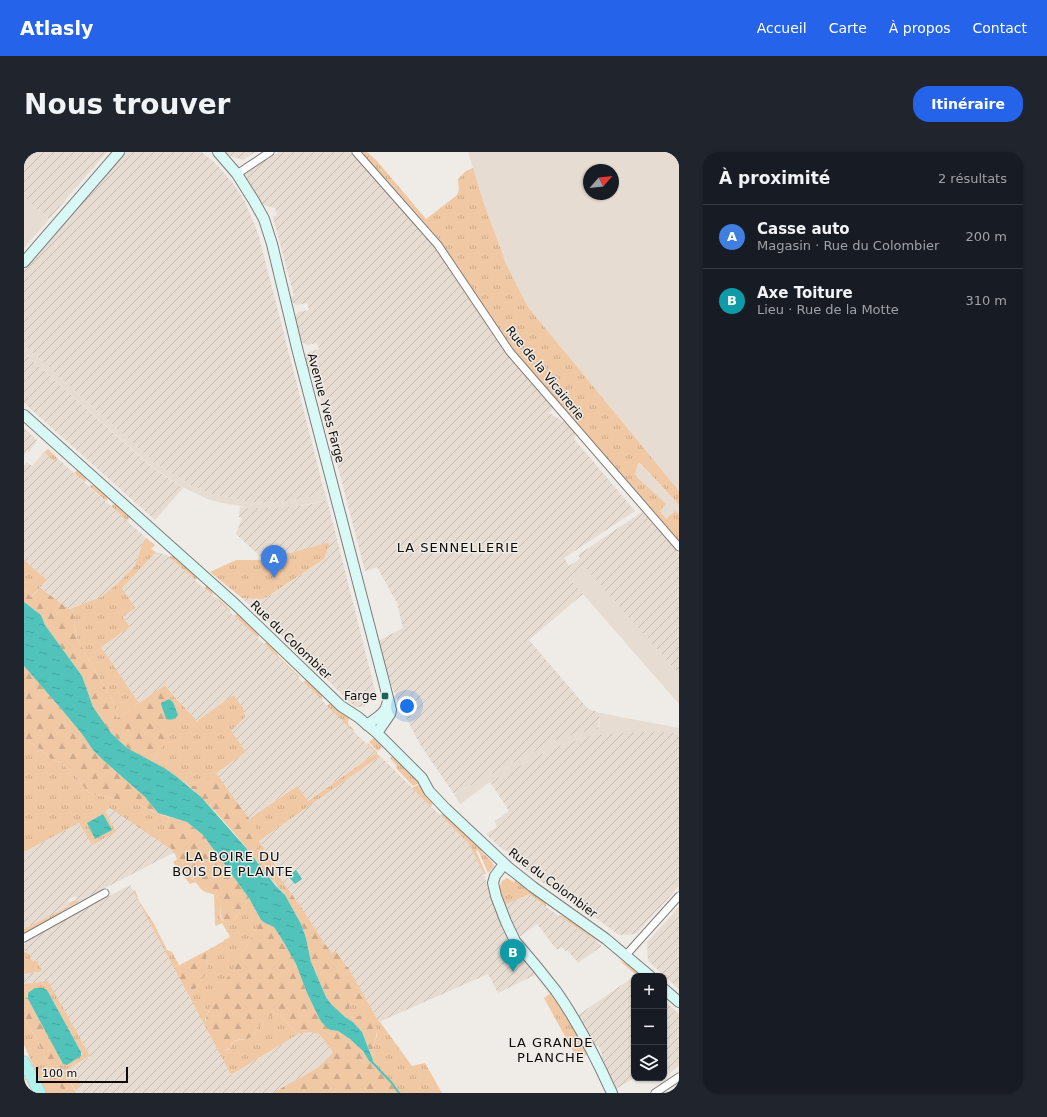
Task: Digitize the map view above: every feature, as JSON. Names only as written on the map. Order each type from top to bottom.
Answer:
[{"type":"main road","points":[[24,1062],[40,1093]]},
{"type":"street","points":[[24,262],[119,152]]},
{"type":"street","name":"Avenue Yves Farge","points":[[218,152],[237,174],[254,201],[264,219],[272,244],[298,352],[391,710],[390,714],[376,733]]},
{"type":"street","points":[[237,174],[270,152]]},
{"type":"street","name":"Rue de la Vicairerie","points":[[356,152],[438,245],[510,352],[679,547]]},
{"type":"street","name":"Rue du Colombier","points":[[24,415],[235,604],[341,706],[367,724],[422,778],[429,791],[446,809],[506,866],[600,934],[647,973]]},
{"type":"street","name":"Avenue Yves Farge","points":[[367,724],[381,714],[387,707],[384,682]]},
{"type":"street","points":[[506,866],[493,879],[493,883],[503,915],[513,937],[565,1005],[599,1064],[612,1093]]},
{"type":"street","points":[[24,938],[105,893]]},
{"type":"street","points":[[626,955],[679,896]]},
{"type":"street","points":[[667,992],[679,1002]]},
{"type":"street","points":[[655,1093],[679,1077]]},
{"type":"shaded area","points":[[24,152],[107,152],[49,219],[24,197]]},
{"type":"shaded area","points":[[126,152],[202,152],[215,163],[232,182],[244,200],[258,233],[325,494],[269,503],[251,502],[212,494],[195,487],[153,461],[24,345],[24,270]]},
{"type":"shaded area","points":[[225,152],[255,152],[243,160],[230,156]]},
{"type":"shaded area","points":[[279,152],[351,152],[433,245],[507,354],[554,407],[549,413],[570,426],[576,433],[574,439],[635,511],[564,558],[569,566],[580,559],[578,555],[642,512],[679,554],[679,674],[583,565],[569,578],[583,594],[529,640],[588,709],[600,713],[599,729],[558,739],[454,794],[421,746],[392,687],[378,641],[403,628],[397,603],[377,567],[365,571],[313,371],[308,372],[304,359],[309,352],[319,349],[317,343],[307,345],[300,341],[294,319],[298,312],[309,310],[307,303],[297,305],[290,301],[289,297],[294,296],[273,217],[277,215],[275,208],[263,205],[243,174]]},
{"type":"shaded area","points":[[468,152],[679,152],[679,491],[528,307],[507,266],[483,201]]},
{"type":"shaded area","points":[[24,197],[49,219],[24,248]]},
{"type":"shaded area","points":[[24,345],[153,461],[195,487],[212,494],[251,502],[269,503],[289,501],[325,494],[327,500],[290,508],[253,508],[210,500],[180,486],[150,465],[24,353]]},
{"type":"shaded area","points":[[24,353],[149,465],[183,488],[155,520],[24,403]]},
{"type":"shaded area","points":[[24,428],[37,440],[29,452],[27,451],[24,455]]},
{"type":"shaded area","points":[[44,452],[54,461],[57,458],[146,538],[143,542],[135,566],[117,584],[101,597],[69,609],[40,588],[47,580],[24,560],[24,466],[27,462],[32,466]]},
{"type":"shaded area","points":[[639,463],[679,505],[679,514],[673,512],[666,519],[660,511],[665,506],[635,474]]},
{"type":"shaded area","points":[[327,500],[376,694],[364,707],[355,707],[242,598],[265,599],[324,559],[330,542],[264,560],[236,534],[242,518],[239,517],[240,507],[281,508],[308,505]]},
{"type":"shaded area","points":[[156,552],[167,555],[246,627],[376,753],[307,801],[296,786],[249,819],[216,773],[246,752],[230,731],[233,695],[197,721],[165,685],[139,703],[101,647],[130,627],[123,617],[135,608],[122,588]]},
{"type":"shaded area","points":[[584,564],[679,674],[679,704],[569,578]]},
{"type":"shaded area","points":[[600,713],[679,728],[679,734],[667,732],[639,732],[598,735],[579,739],[551,749],[490,782],[460,804],[454,794],[558,739],[599,729]]},
{"type":"shaded area","points":[[667,732],[679,734],[679,886],[636,934],[619,935],[539,880],[486,834],[497,827],[495,821],[509,811],[490,782],[551,749],[570,742],[594,735]]},
{"type":"shaded area","points":[[381,757],[469,844],[481,867],[495,905],[537,974],[498,993],[488,974],[379,1022],[336,951],[332,953],[325,944],[273,869],[276,866],[259,841]]},
{"type":"shaded area","points":[[110,807],[175,852],[78,902],[75,896],[68,900],[71,906],[24,929],[24,852],[79,823],[92,845],[105,810]]},
{"type":"shaded area","points":[[130,885],[231,1075],[298,1034],[308,1032],[319,1034],[333,1052],[332,1054],[322,1064],[309,1073],[274,1093],[76,1093],[81,1081],[71,1071],[71,1067],[90,1057],[33,983],[24,984],[24,974],[38,972],[36,960],[34,962],[30,958],[32,956],[24,951],[24,945],[27,941]]},
{"type":"shaded area","points":[[530,894],[602,946],[578,963],[567,950],[565,951],[562,947],[557,950],[537,924],[519,937],[504,905]]},
{"type":"shaded area","points":[[679,907],[679,989],[667,978],[667,973],[661,973],[648,961],[647,942]]},
{"type":"shaded area","points":[[631,978],[631,1080],[616,1089],[601,1059],[602,1054],[599,1046],[593,1045],[577,1016]]},
{"type":"shaded area","points":[[667,1003],[679,1014],[679,1066],[667,1075]]},
{"type":"green space","points":[[361,152],[367,152],[377,161],[426,219],[458,194],[458,179],[466,171],[473,168],[483,201],[507,266],[528,307],[679,491],[679,505],[641,464],[638,464],[635,474],[666,504],[660,511],[666,519],[675,511],[679,514],[679,541],[512,350],[440,240]]},
{"type":"green space","points":[[48,449],[57,458],[54,461],[44,452]]},
{"type":"green space","points":[[77,470],[87,477],[85,482],[74,473]]},
{"type":"green space","points":[[94,484],[107,495],[108,498],[106,501],[89,486]]},
{"type":"green space","points":[[116,503],[130,516],[127,521],[111,506]]},
{"type":"green space","points":[[146,538],[155,545],[151,549],[156,552],[122,588],[135,608],[123,617],[130,627],[101,647],[139,703],[115,720],[115,705],[77,639],[72,608],[101,597],[117,584],[135,566],[143,542]]},
{"type":"green space","points":[[330,542],[324,559],[264,599],[242,598],[210,572],[236,560],[264,560]]},
{"type":"green space","points":[[174,555],[195,575],[197,578],[195,580],[169,557]]},
{"type":"green space","points":[[24,560],[47,580],[31,597],[24,589]]},
{"type":"green space","points":[[207,586],[212,590],[213,596],[220,600],[230,610],[230,612],[204,588]]},
{"type":"green space","points":[[40,588],[69,609],[72,608],[77,639],[115,705],[116,719],[165,685],[174,696],[167,700],[169,717],[165,740],[162,748],[152,762],[127,748],[107,729],[93,707],[82,676],[45,625],[41,615],[24,602],[24,589],[31,597]]},
{"type":"green space","points":[[237,614],[259,634],[258,638],[234,616]]},
{"type":"green space","points":[[268,642],[279,657],[299,676],[299,678],[264,644]]},
{"type":"green space","points":[[24,666],[82,734],[93,750],[145,797],[158,813],[139,805],[88,792],[75,775],[62,764],[50,758],[30,742],[24,742]]},
{"type":"green space","points":[[308,680],[322,694],[322,700],[303,682]]},
{"type":"green space","points":[[233,695],[243,708],[245,717],[231,731],[246,752],[197,787],[189,786],[166,769],[152,762],[161,748],[166,733],[168,725],[167,700],[170,697],[174,696],[197,721]]},
{"type":"green space","points":[[332,704],[349,717],[348,724],[354,730],[353,731],[327,706]]},
{"type":"green space","points":[[374,738],[382,746],[378,751],[369,742]]},
{"type":"green space","points":[[24,742],[30,742],[50,758],[62,764],[75,775],[88,792],[139,805],[170,817],[165,828],[167,842],[175,852],[110,808],[105,811],[116,832],[92,845],[79,823],[24,852]],"holes":[[[103,814],[112,830],[95,839],[87,823]]]},
{"type":"green space","points":[[368,743],[381,757],[259,841],[276,866],[273,869],[283,882],[285,895],[267,874],[257,846],[256,837],[259,834],[249,819],[297,786],[308,801],[376,753],[367,744]]},
{"type":"green space","points":[[390,758],[395,758],[420,783],[413,786],[396,768],[397,766]]},
{"type":"green space","points":[[216,773],[260,834],[256,837],[259,841],[257,846],[267,874],[230,828],[189,786],[197,786]]},
{"type":"green space","points":[[420,784],[433,802],[431,807],[412,788]]},
{"type":"green space","points":[[440,815],[447,815],[482,850],[481,851],[492,862],[494,866],[488,873],[479,852],[477,850],[476,851],[486,874],[484,874],[469,844]]},
{"type":"green space","points":[[170,817],[187,822],[203,835],[249,898],[230,926],[222,919],[220,903],[216,897],[213,894],[202,890],[190,875],[184,871],[180,872],[173,862],[177,859],[163,835]]},
{"type":"green space","points":[[180,872],[186,872],[196,882],[190,884]]},
{"type":"green space","points":[[507,878],[514,882],[516,880],[545,901],[546,907],[530,894],[504,905],[499,889],[502,881]]},
{"type":"green space","points":[[283,882],[325,944],[332,953],[336,951],[348,967],[367,1001],[353,1002],[350,1006],[349,1015],[352,1018],[365,1015],[369,1016],[374,1021],[377,1030],[371,1054],[362,1032],[353,1022],[331,1004],[326,997],[311,962],[306,938],[301,924],[285,895]]},
{"type":"green space","points":[[135,890],[139,901],[154,924],[167,950],[172,952],[179,965],[174,968],[133,891]]},
{"type":"green space","points":[[214,894],[221,905],[220,917],[230,926],[249,898],[261,920],[210,1008],[205,1019],[208,1028],[224,1051],[231,1047],[234,1041],[252,1036],[264,1020],[275,1014],[280,1015],[298,1034],[231,1075],[189,996],[200,983],[206,972],[206,951],[230,937],[222,923],[216,926],[215,924]]},
{"type":"green space","points":[[77,899],[78,902],[24,934],[24,929],[70,906],[69,903]]},
{"type":"green space","points":[[560,915],[572,922],[597,942],[559,916]]},
{"type":"green space","points":[[261,920],[274,927],[283,941],[296,964],[307,993],[320,1020],[331,1030],[338,1031],[350,1039],[363,1051],[369,1061],[390,1082],[398,1093],[274,1093],[314,1070],[328,1059],[333,1052],[319,1034],[308,1032],[298,1034],[278,1014],[272,1015],[264,1020],[254,1034],[247,1039],[234,1041],[231,1047],[227,1050],[224,1051],[219,1045],[212,1036],[206,1023],[206,1017],[218,993]]},
{"type":"green space","points":[[24,951],[32,956],[30,958],[34,962],[36,960],[42,970],[24,974]]},
{"type":"green space","points":[[206,951],[207,968],[205,975],[189,996],[174,968]]},
{"type":"green space","points":[[619,960],[631,966],[639,973],[634,973]]},
{"type":"green space","points":[[48,981],[90,1056],[71,1067],[71,1071],[81,1082],[76,1092],[61,1065],[59,1056],[62,1062],[67,1065],[82,1054],[47,990],[28,993],[27,996],[24,986],[24,984]]},
{"type":"green space","points":[[24,986],[28,999],[59,1056],[61,1065],[76,1093],[63,1093],[39,1044],[24,1018]]},
{"type":"green space","points":[[552,992],[572,1024],[588,1054],[578,1060],[544,998]]},
{"type":"green space","points":[[353,1001],[367,1001],[379,1022],[412,1066],[425,1063],[442,1093],[398,1093],[372,1063],[373,1060],[371,1054],[377,1035],[377,1030],[365,1015],[354,1018],[348,1014]]},
{"type":"green space","points":[[24,1018],[39,1044],[63,1093],[46,1093],[24,1045]]},
{"type":"water","points":[[24,602],[41,615],[45,625],[82,676],[93,707],[111,733],[127,748],[166,769],[201,797],[285,895],[301,924],[306,938],[311,962],[326,997],[331,1004],[353,1022],[362,1032],[373,1060],[372,1063],[363,1051],[350,1039],[338,1031],[327,1028],[320,1020],[307,993],[296,964],[283,941],[274,927],[261,920],[249,898],[203,835],[187,822],[158,813],[145,797],[93,750],[82,734],[24,666]]},
{"type":"water","points":[[169,699],[173,702],[178,715],[174,719],[166,719],[161,704]]},
{"type":"water","points":[[103,814],[112,830],[95,839],[87,823]]},
{"type":"water","points":[[296,870],[302,879],[295,884],[288,876]]},
{"type":"water","points":[[35,988],[43,988],[47,990],[81,1052],[81,1056],[67,1065],[63,1064],[28,999],[28,993]]},
{"type":"waterway","points":[[371,1061],[391,1082],[399,1093]]},
{"type":"railway","points":[[674,152],[679,156]]},
{"type":"place","name":"Casse auto","points":[[274,578]]},
{"type":"place","name":"Farge","points":[[385,696]]},
{"type":"place","name":"Axe Toiture","points":[[513,972]]},
{"type":"district","name":"LA SENNELLERIE","points":[[458,547]]},
{"type":"district","name":"LA BOIRE DU BOIS DE PLANTE","points":[[233,864]]},
{"type":"district","name":"LA GRANDE PLANCHE","points":[[551,1050]]}]
